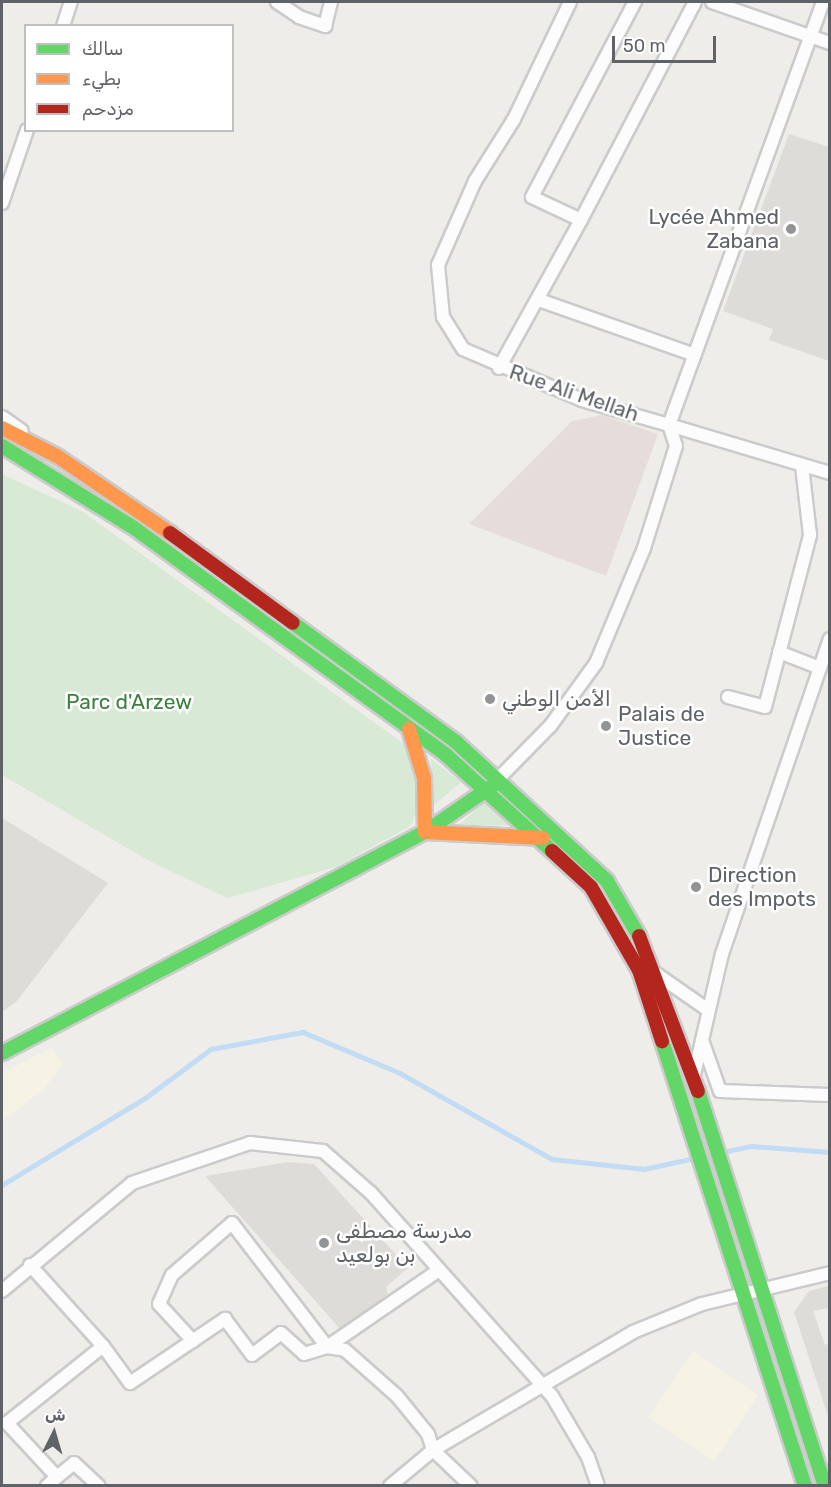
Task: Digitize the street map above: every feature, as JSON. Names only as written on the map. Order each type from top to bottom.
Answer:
[{"type":"main road","points":[[2,428],[57,456],[144,514],[499,778],[607,881],[655,973],[694,1077],[705,1123],[825,1485]]},
{"type":"main road","points":[[2,446],[134,528],[408,728],[490,791],[543,838],[591,887],[624,938],[639,970],[805,1485]]},
{"type":"main road","points":[[408,728],[424,778],[425,832]]},
{"type":"main road","points":[[2,1053],[425,832],[490,791],[499,778]]},
{"type":"main road","points":[[425,832],[543,838]]},
{"type":"street","points":[[64,24],[71,2]]},
{"type":"street","points":[[277,2],[325,26],[331,2]]},
{"type":"street","name":"Rue Ali Mellah","points":[[570,2],[514,119],[475,181],[435,275],[443,317],[463,349],[499,368],[582,400],[830,473]]},
{"type":"street","points":[[581,220],[532,197],[635,2]]},
{"type":"street","points":[[499,368],[539,300],[695,2]]},
{"type":"street","points":[[712,2],[830,43]]},
{"type":"street","points":[[499,778],[551,725],[596,663],[644,548],[676,446],[669,424],[808,36],[823,2]]},
{"type":"street","points":[[2,203],[26,132]]},
{"type":"street","points":[[539,300],[695,355]]},
{"type":"street","points":[[2,417],[57,456]]},
{"type":"street","points":[[728,697],[764,709],[810,535],[802,466]]},
{"type":"street","points":[[694,1077],[708,1010],[830,639]]},
{"type":"street","points":[[779,652],[820,668]]},
{"type":"street","points":[[655,973],[708,1010]]},
{"type":"street","points":[[702,1039],[720,1091],[830,1095]]},
{"type":"street","points":[[2,1291],[132,1184],[250,1143],[323,1151],[371,1193],[436,1272],[540,1384],[588,1457],[598,1485]]},
{"type":"street","points":[[193,1341],[159,1304],[172,1275],[232,1223],[327,1347],[345,1350],[396,1396],[428,1434],[433,1450],[471,1485]]},
{"type":"street","points":[[30,1266],[103,1346],[130,1383],[225,1319],[252,1355],[281,1333],[304,1354],[327,1347],[436,1272]]},
{"type":"street","points":[[390,1485],[433,1450],[540,1384],[633,1332],[742,1293],[830,1273]]},
{"type":"street","points":[[57,1477],[7,1423],[103,1346]]},
{"type":"street","points":[[47,1485],[74,1463],[99,1485]]},
{"type":"shaded area","name":"Lycée Ahmed Zabana","points":[[789,134],[829,147],[829,361],[769,340],[773,329],[723,311]]},
{"type":"shaded area","points":[[602,415],[658,434],[606,576],[469,524],[572,421]]},
{"type":"shaded area","points":[[2,818],[108,883],[16,1002],[2,1012]]},
{"type":"shaded area","points":[[51,1048],[63,1063],[44,1089],[2,1121],[2,1073]]},
{"type":"shaded area","name":"مدرسة مصطفى بن بولعيد","points":[[288,1162],[314,1164],[408,1268],[386,1287],[388,1294],[340,1329],[205,1176]]},
{"type":"shaded area","points":[[829,1286],[829,1308],[813,1311],[825,1345],[829,1343],[829,1419],[794,1312],[809,1291]]},
{"type":"shaded area","points":[[693,1351],[758,1395],[714,1461],[648,1417]]},
{"type":"green space","name":"Parc d'Arzew","points":[[2,474],[83,512],[404,744],[418,773],[420,807],[409,827],[335,867],[228,898],[151,862],[2,775]]},
{"type":"green space","points":[[431,759],[461,782],[433,806]]},
{"type":"green space","points":[[485,801],[519,826],[459,825]]},
{"type":"waterway","points":[[2,1185],[145,1098],[211,1049],[303,1032],[400,1073],[552,1159],[644,1169],[695,1158]]},
{"type":"waterway","points":[[704,1156],[751,1146],[830,1152]]},
{"type":"traffic: fast","points":[[2,446],[134,528],[446,755],[552,851]]},
{"type":"traffic: fast","points":[[293,623],[456,742],[607,881],[639,936]]},
{"type":"traffic: fast","points":[[2,1053],[425,832],[495,784]]},
{"type":"traffic: fast","points":[[662,1041],[805,1486]]},
{"type":"traffic: fast","points":[[698,1091],[825,1486]]},
{"type":"traffic: slow","points":[[2,428],[57,456],[170,533]]},
{"type":"traffic: slow","points":[[409,729],[424,778],[425,832],[543,838]]},
{"type":"traffic: jam","points":[[170,533],[293,623]]},
{"type":"traffic: jam","points":[[552,851],[591,887],[639,970],[662,1041]]},
{"type":"traffic: jam","points":[[639,936],[698,1091]]},
{"type":"place","name":"Lycée Ahmed Zabana","points":[[791,229]]},
{"type":"place","name":"الأمن الوطني","points":[[490,699]]},
{"type":"place","name":"Palais de Justice","points":[[606,726]]},
{"type":"place","name":"Direction des Impots","points":[[696,887]]},
{"type":"place","name":"مدرسة مصطفى بن بولعيد","points":[[324,1243]]}]
